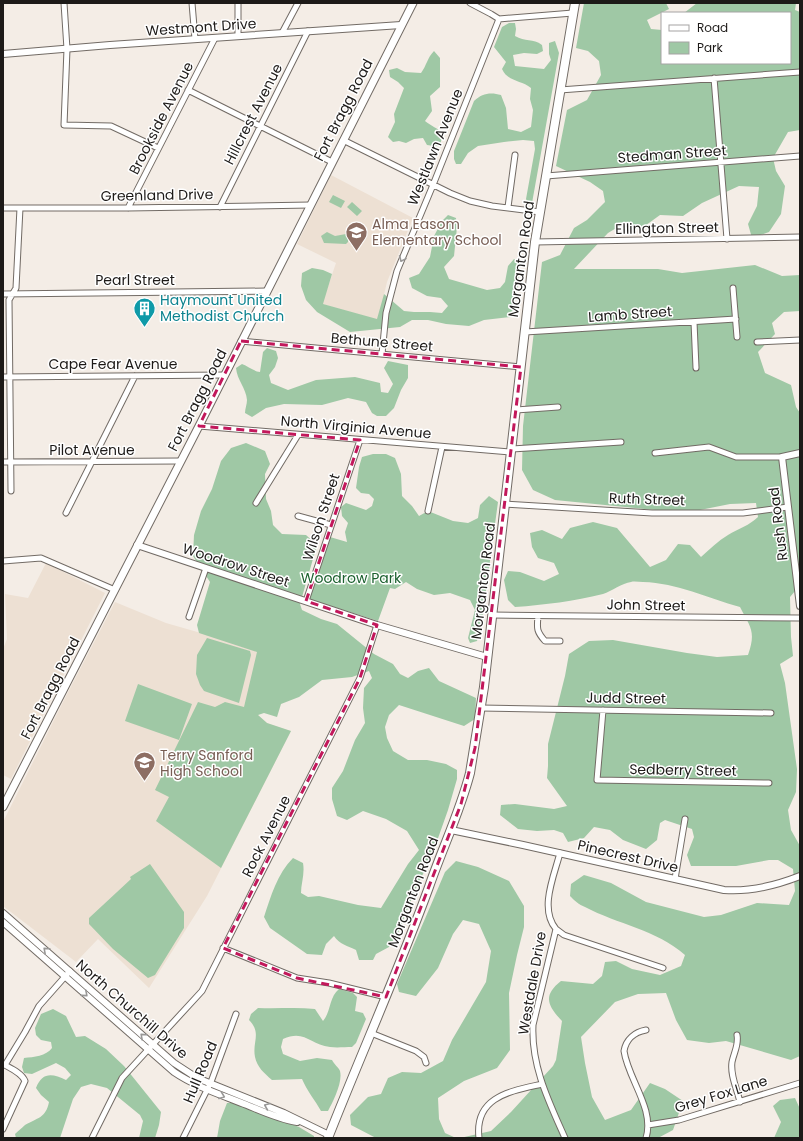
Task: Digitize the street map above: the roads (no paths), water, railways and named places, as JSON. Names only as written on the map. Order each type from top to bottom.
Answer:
[{"type":"main road","name":"Fort Bragg Road","points":[[3,807],[138,545],[342,140],[413,3]]},
{"type":"main road","name":"Morganton Road","points":[[331,1137],[467,787],[481,708],[535,242],[575,3]]},
{"type":"street","points":[[64,3],[67,49],[64,125],[111,126],[158,148]]},
{"type":"street","points":[[192,3],[195,40]]},
{"type":"street","points":[[238,3],[238,36]]},
{"type":"street","points":[[282,33],[298,3]]},
{"type":"street","points":[[470,3],[499,19],[573,13]]},
{"type":"street","name":"Westlawn Avenue","points":[[382,354],[386,313],[392,284],[499,19]]},
{"type":"street","name":"Westmont Drive","points":[[3,54],[110,45],[401,25]]},
{"type":"street","name":"Hillcrest Avenue","points":[[220,207],[308,31]]},
{"type":"street","name":"Brookside Avenue","points":[[128,208],[215,38]]},
{"type":"street","points":[[560,90],[800,72]]},
{"type":"street","points":[[714,78],[727,239]]},
{"type":"street","points":[[188,90],[332,162]]},
{"type":"street","points":[[342,140],[433,185],[470,201],[492,206],[540,212]]},
{"type":"street","points":[[508,207],[515,155]]},
{"type":"street","name":"Stedman Street","points":[[546,176],[800,156]]},
{"type":"street","name":"Greenland Drive","points":[[3,208],[128,208],[310,205]]},
{"type":"street","points":[[11,491],[9,300],[16,288],[20,208]]},
{"type":"street","name":"Ellington Street","points":[[535,242],[800,237]]},
{"type":"street","points":[[733,288],[737,337]]},
{"type":"street","name":"Pearl Street","points":[[3,294],[267,291]]},
{"type":"street","name":"Lamb Street","points":[[525,332],[736,319]]},
{"type":"street","points":[[694,322],[696,368]]},
{"type":"street","points":[[757,342],[800,340]]},
{"type":"street","name":"Bethune Street","points":[[241,341],[521,367]]},
{"type":"street","points":[[66,513],[135,376]]},
{"type":"street","name":"Cape Fear Avenue","points":[[3,377],[224,376]]},
{"type":"street","points":[[516,410],[558,407]]},
{"type":"street","name":"North Virginia Avenue","points":[[198,426],[442,447],[511,451],[621,442]]},
{"type":"street","points":[[256,503],[298,435]]},
{"type":"street","name":"Wilson Street","points":[[306,601],[360,440]]},
{"type":"street","points":[[428,511],[442,447]]},
{"type":"street","points":[[655,452],[709,447],[736,457],[782,457],[800,453]]},
{"type":"street","name":"Rush Road","points":[[782,457],[800,605]]},
{"type":"street","name":"Pilot Avenue","points":[[3,462],[180,461]]},
{"type":"street","name":"Ruth Street","points":[[505,504],[652,513],[743,513],[788,506]]},
{"type":"street","points":[[298,516],[331,525]]},
{"type":"street","name":"Woodrow Street","points":[[138,545],[377,625],[487,657]]},
{"type":"street","points":[[3,561],[41,558],[114,590]]},
{"type":"street","points":[[189,617],[206,568]]},
{"type":"street","name":"John Street","points":[[492,615],[800,618]]},
{"type":"street","points":[[538,616],[537,629],[545,641],[560,641]]},
{"type":"street","name":"Rock Avenue","points":[[92,1138],[119,1082],[202,991],[360,678],[377,625]]},
{"type":"street","name":"Judd Street","points":[[481,708],[771,713]]},
{"type":"street","name":"Sedberry Street","points":[[603,710],[597,780],[769,783]]},
{"type":"street","points":[[675,879],[685,819]]},
{"type":"street","name":"Pinecrest Drive","points":[[451,830],[731,891],[760,887],[800,876]]},
{"type":"street","name":"Westdale Drive","points":[[560,853],[548,899],[549,917],[556,929],[533,1025],[534,1052],[542,1084],[565,1138]]},
{"type":"street","name":"North Churchill Drive","points":[[3,913],[153,1045],[185,1070],[198,1078],[284,1113],[331,1137]]},
{"type":"street","name":"North Churchill Drive","points":[[3,922],[163,1063],[186,1080],[282,1120],[303,1123]]},
{"type":"street","points":[[556,929],[564,936],[663,968]]},
{"type":"street","points":[[223,948],[297,978],[329,982],[386,997]]},
{"type":"street","points":[[3,1129],[25,1081],[24,1078],[4,1064],[25,1032],[39,1006],[70,971]]},
{"type":"street","name":"Hull Road","points":[[183,1138],[207,1090],[236,1014]]},
{"type":"street","points":[[646,1030],[633,1035],[626,1044],[624,1051],[646,1114],[648,1125],[646,1138]]},
{"type":"street","points":[[371,1033],[420,1053],[426,1063]]},
{"type":"street","points":[[738,1034],[738,1044],[732,1062],[732,1070],[740,1102]]},
{"type":"street","name":"Grey Fox Lane","points":[[648,1125],[679,1120],[800,1083]]},
{"type":"street","points":[[479,1138],[478,1130],[481,1115],[492,1101],[504,1093],[542,1084]]},
{"type":"place","name":"Alma Easom Elementary School","points":[[356,252]]},
{"type":"place","name":"Haymount United Methodist Church","points":[[144,328]]},
{"type":"place","name":"Terry Sanford High School","points":[[144,782]]},
{"type":"park label","name":"Woodrow Park","points":[[351,578]]}]
